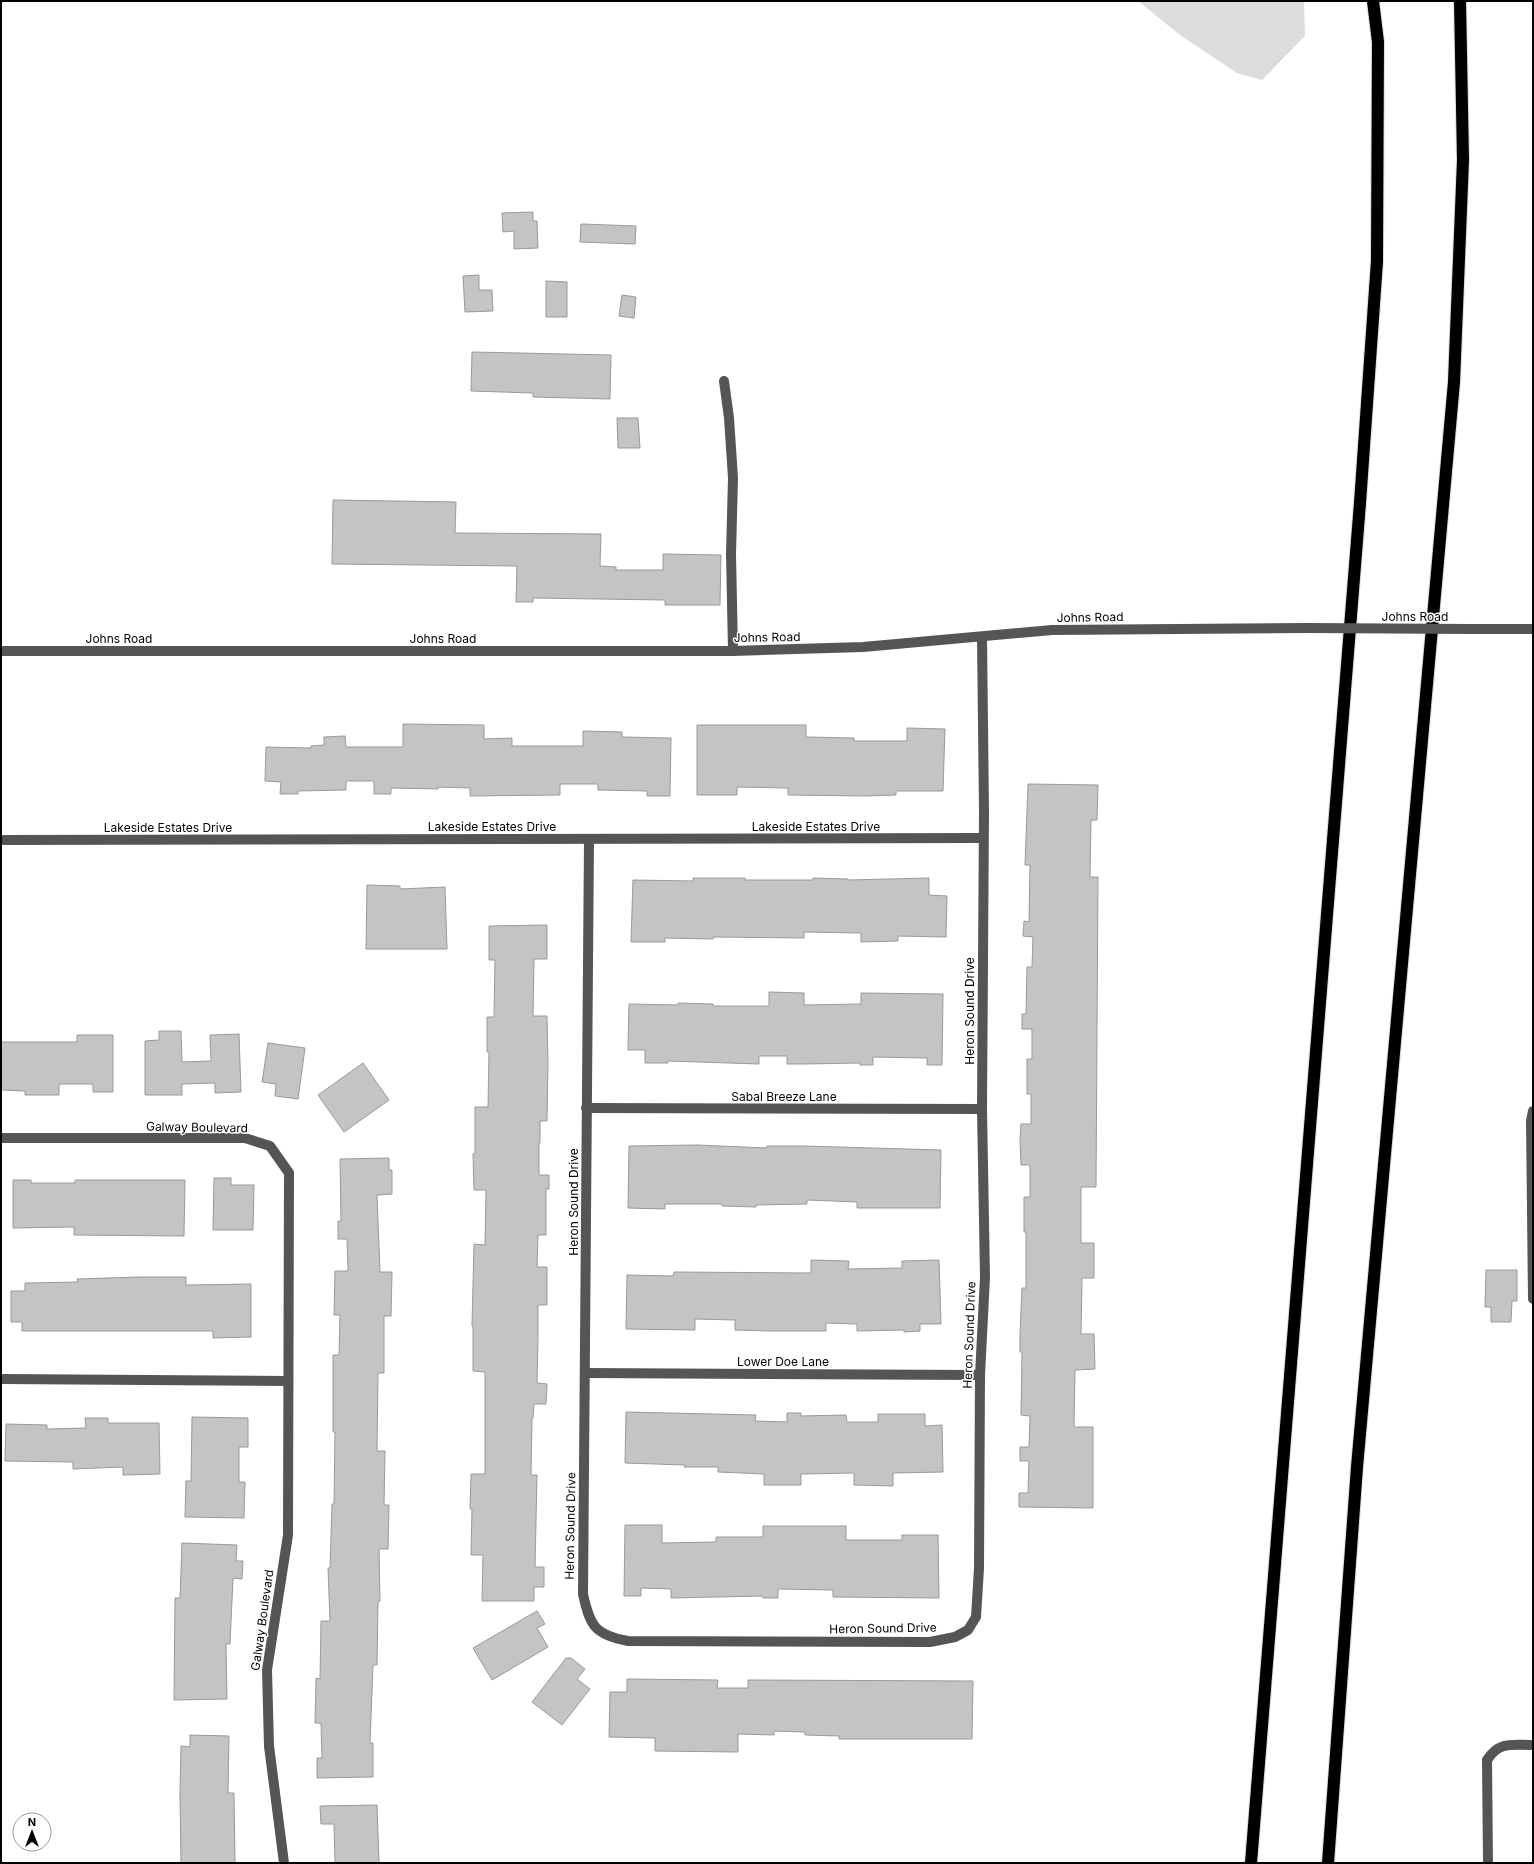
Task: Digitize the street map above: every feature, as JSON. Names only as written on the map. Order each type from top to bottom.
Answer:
[{"type":"highway","points":[[1250,1863],[1359,519],[1377,260],[1378,42],[1373,1]]},
{"type":"highway","points":[[1328,1863],[1358,1467],[1454,382],[1463,160],[1460,1]]},
{"type":"street","points":[[724,381],[729,418],[733,478],[731,554],[733,651]]},
{"type":"street","name":"Johns Road","points":[[1,651],[733,651],[863,648],[1052,630],[1308,628],[1533,629]]},
{"type":"street","name":"Heron Sound Drive","points":[[589,839],[583,1594],[588,1616],[597,1629],[609,1637],[628,1641],[922,1642],[956,1637],[968,1630],[976,1617],[979,1568],[980,1374],[985,1277],[982,1109],[982,838],[984,812],[982,637]]},
{"type":"street","name":"Lakeside Estates Drive","points":[[1,840],[982,838]]},
{"type":"street","name":"Sabal Breeze Lane","points":[[586,1108],[982,1109]]},
{"type":"street","points":[[1533,1111],[1531,1122],[1533,1299]]},
{"type":"street","name":"Galway Boulevard","points":[[1,1138],[244,1138],[270,1146],[289,1173],[288,1535],[267,1670],[269,1746],[284,1863]]},
{"type":"street","name":"Lower Doe Lane","points":[[585,1373],[980,1374]]},
{"type":"street","points":[[1,1379],[288,1381]]},
{"type":"street","points":[[1488,1863],[1487,1760],[1494,1750],[1507,1744],[1533,1745]]},
{"type":"shaded area","points":[[1138,1],[1304,1],[1305,36],[1262,80],[1237,73],[1180,35]]},
{"type":"building","points":[[533,212],[533,221],[537,221],[538,248],[514,249],[514,231],[503,232],[502,213]]},
{"type":"building","points":[[581,224],[636,226],[635,244],[580,242]]},
{"type":"building","points":[[479,275],[479,290],[492,290],[493,311],[465,312],[463,276]]},
{"type":"building","points":[[546,281],[567,282],[567,317],[546,317]]},
{"type":"building","points":[[622,295],[636,297],[634,318],[619,316]]},
{"type":"building","points":[[472,352],[611,355],[610,399],[533,397],[533,393],[471,391]]},
{"type":"building","points":[[617,418],[638,418],[640,448],[618,448]]},
{"type":"building","points":[[333,500],[456,502],[455,533],[601,534],[600,566],[616,567],[616,570],[663,570],[663,554],[721,555],[720,605],[665,605],[665,600],[533,598],[533,602],[516,602],[517,566],[332,564]]},
{"type":"building","points":[[403,724],[484,725],[484,739],[512,738],[512,746],[583,746],[583,731],[622,732],[622,737],[671,738],[670,796],[647,796],[647,791],[598,790],[598,784],[560,784],[560,795],[470,796],[470,788],[438,787],[438,789],[391,788],[391,794],[374,794],[374,781],[346,781],[346,790],[298,791],[298,794],[280,794],[281,782],[265,781],[266,747],[311,748],[311,746],[324,745],[324,737],[345,736],[346,747],[403,747]]},
{"type":"building","points":[[697,725],[806,725],[806,737],[854,738],[854,741],[907,741],[907,728],[945,729],[943,791],[896,791],[896,795],[866,796],[788,795],[788,788],[737,787],[737,795],[697,795]]},
{"type":"building","points":[[1028,784],[1098,785],[1097,820],[1091,820],[1090,877],[1098,877],[1096,1187],[1081,1187],[1081,1243],[1094,1243],[1094,1278],[1082,1278],[1081,1334],[1094,1334],[1095,1369],[1075,1370],[1074,1427],[1093,1427],[1093,1508],[1019,1507],[1019,1493],[1028,1493],[1029,1461],[1020,1461],[1020,1447],[1029,1447],[1030,1416],[1021,1415],[1022,1352],[1020,1352],[1022,1288],[1026,1288],[1026,1232],[1024,1232],[1024,1197],[1030,1197],[1030,1165],[1021,1165],[1020,1140],[1021,1124],[1031,1124],[1031,1094],[1027,1094],[1027,1059],[1032,1059],[1032,1029],[1022,1029],[1022,1014],[1026,1014],[1027,967],[1032,967],[1033,937],[1023,936],[1024,921],[1029,922],[1030,865],[1025,865]]},
{"type":"building","points":[[693,878],[813,880],[813,878],[848,880],[929,878],[929,895],[947,896],[946,937],[898,936],[898,941],[861,942],[861,933],[804,932],[804,938],[665,938],[665,942],[631,942],[633,880],[693,881]]},
{"type":"building","points":[[367,885],[400,886],[400,889],[445,887],[447,949],[366,949]]},
{"type":"building","points":[[547,925],[547,959],[534,959],[533,1016],[547,1016],[548,1062],[547,1121],[540,1121],[539,1175],[549,1175],[549,1189],[546,1189],[546,1235],[538,1235],[537,1267],[547,1267],[547,1305],[538,1305],[537,1383],[547,1384],[546,1404],[534,1404],[532,1418],[531,1475],[537,1475],[535,1567],[544,1567],[544,1587],[534,1587],[534,1601],[482,1601],[483,1555],[471,1555],[472,1509],[470,1509],[471,1474],[485,1474],[485,1372],[473,1371],[472,1326],[474,1244],[485,1245],[486,1190],[474,1190],[473,1154],[475,1154],[475,1107],[488,1107],[489,1052],[487,1052],[487,1017],[494,1017],[495,960],[489,960],[489,926]]},
{"type":"building","points":[[769,992],[804,993],[804,1005],[861,1004],[861,993],[943,994],[942,1065],[927,1065],[927,1058],[873,1057],[873,1065],[860,1065],[860,1063],[787,1064],[787,1056],[759,1056],[759,1064],[668,1061],[668,1063],[645,1063],[645,1050],[628,1050],[629,1004],[678,1005],[678,1003],[713,1004],[713,1006],[769,1006]]},
{"type":"building","points":[[159,1031],[181,1031],[182,1062],[211,1061],[210,1035],[239,1034],[241,1092],[215,1093],[215,1083],[182,1084],[182,1095],[145,1095],[145,1041],[159,1040]]},
{"type":"building","points":[[77,1035],[113,1035],[113,1092],[93,1092],[93,1084],[59,1084],[59,1095],[25,1095],[25,1091],[1,1090],[1,1042],[77,1042]]},
{"type":"building","points":[[268,1043],[305,1048],[298,1099],[275,1096],[276,1084],[262,1082]]},
{"type":"building","points":[[363,1063],[389,1100],[344,1132],[318,1095]]},
{"type":"building","points":[[697,1145],[767,1148],[767,1146],[804,1146],[941,1150],[940,1208],[857,1208],[857,1202],[807,1200],[807,1204],[756,1205],[756,1207],[722,1206],[722,1204],[665,1204],[665,1209],[628,1208],[629,1146]]},
{"type":"building","points":[[389,1158],[389,1170],[392,1170],[392,1194],[377,1195],[380,1272],[392,1272],[391,1316],[384,1316],[384,1373],[378,1373],[377,1451],[385,1451],[384,1505],[389,1505],[388,1549],[379,1549],[380,1601],[378,1602],[377,1665],[373,1665],[370,1743],[373,1743],[373,1777],[317,1778],[317,1758],[322,1758],[321,1723],[315,1723],[316,1678],[320,1679],[321,1621],[330,1621],[328,1568],[330,1568],[332,1504],[334,1504],[335,1432],[333,1432],[333,1355],[339,1355],[340,1315],[334,1315],[335,1271],[348,1271],[347,1239],[338,1239],[338,1221],[341,1221],[340,1159]]},
{"type":"building","points":[[214,1178],[231,1178],[231,1185],[254,1185],[253,1230],[213,1230]]},
{"type":"building","points":[[13,1180],[31,1180],[31,1183],[75,1183],[75,1180],[185,1180],[184,1236],[74,1235],[74,1227],[13,1228]]},
{"type":"building","points":[[811,1260],[849,1261],[848,1269],[902,1268],[902,1261],[939,1260],[941,1324],[920,1324],[920,1331],[904,1332],[904,1330],[857,1331],[857,1324],[826,1323],[826,1331],[769,1331],[735,1330],[735,1320],[695,1319],[695,1330],[626,1329],[627,1275],[673,1276],[674,1272],[811,1273]]},
{"type":"building","points":[[1486,1270],[1517,1270],[1517,1301],[1512,1301],[1511,1322],[1491,1322],[1491,1307],[1485,1307]]},
{"type":"building","points":[[186,1277],[186,1285],[251,1284],[251,1337],[213,1338],[213,1331],[22,1331],[22,1322],[11,1322],[11,1291],[25,1291],[25,1283],[78,1282],[77,1279]]},
{"type":"building","points":[[626,1412],[756,1415],[755,1421],[787,1422],[787,1413],[801,1413],[801,1416],[846,1415],[847,1422],[878,1422],[878,1414],[925,1414],[925,1426],[942,1425],[943,1472],[893,1473],[893,1486],[854,1485],[854,1473],[801,1474],[801,1485],[764,1485],[764,1474],[718,1472],[718,1467],[684,1467],[685,1465],[625,1463]]},
{"type":"building","points":[[192,1417],[248,1418],[248,1447],[239,1447],[239,1482],[245,1482],[244,1518],[185,1517],[186,1481],[191,1481]]},
{"type":"building","points":[[85,1418],[108,1418],[108,1423],[159,1423],[160,1474],[123,1475],[123,1467],[73,1469],[73,1462],[5,1461],[6,1424],[47,1425],[47,1429],[86,1428]]},
{"type":"building","points":[[625,1525],[662,1525],[662,1543],[716,1542],[716,1537],[763,1537],[763,1526],[846,1526],[846,1540],[902,1540],[902,1535],[938,1535],[939,1598],[833,1597],[833,1590],[778,1589],[778,1598],[763,1598],[763,1596],[671,1598],[671,1589],[641,1588],[641,1596],[624,1596]]},
{"type":"building","points":[[182,1543],[237,1545],[236,1561],[243,1561],[242,1579],[233,1578],[230,1644],[226,1644],[227,1699],[174,1700],[175,1598],[180,1598]]},
{"type":"building","points":[[537,1611],[545,1624],[537,1628],[548,1647],[492,1680],[473,1648]]},
{"type":"building","points":[[566,1658],[571,1658],[585,1669],[577,1679],[590,1689],[562,1725],[532,1702]]},
{"type":"building","points":[[627,1679],[718,1680],[717,1688],[748,1688],[748,1680],[973,1681],[972,1739],[839,1739],[839,1736],[805,1735],[805,1732],[774,1731],[774,1735],[738,1734],[738,1752],[655,1751],[655,1738],[609,1737],[610,1692],[627,1692]]},
{"type":"building","points":[[190,1735],[229,1736],[228,1793],[234,1793],[235,1863],[181,1863],[181,1746],[190,1747]]},
{"type":"building","points":[[377,1805],[379,1863],[335,1863],[334,1824],[321,1824],[320,1806]]}]
